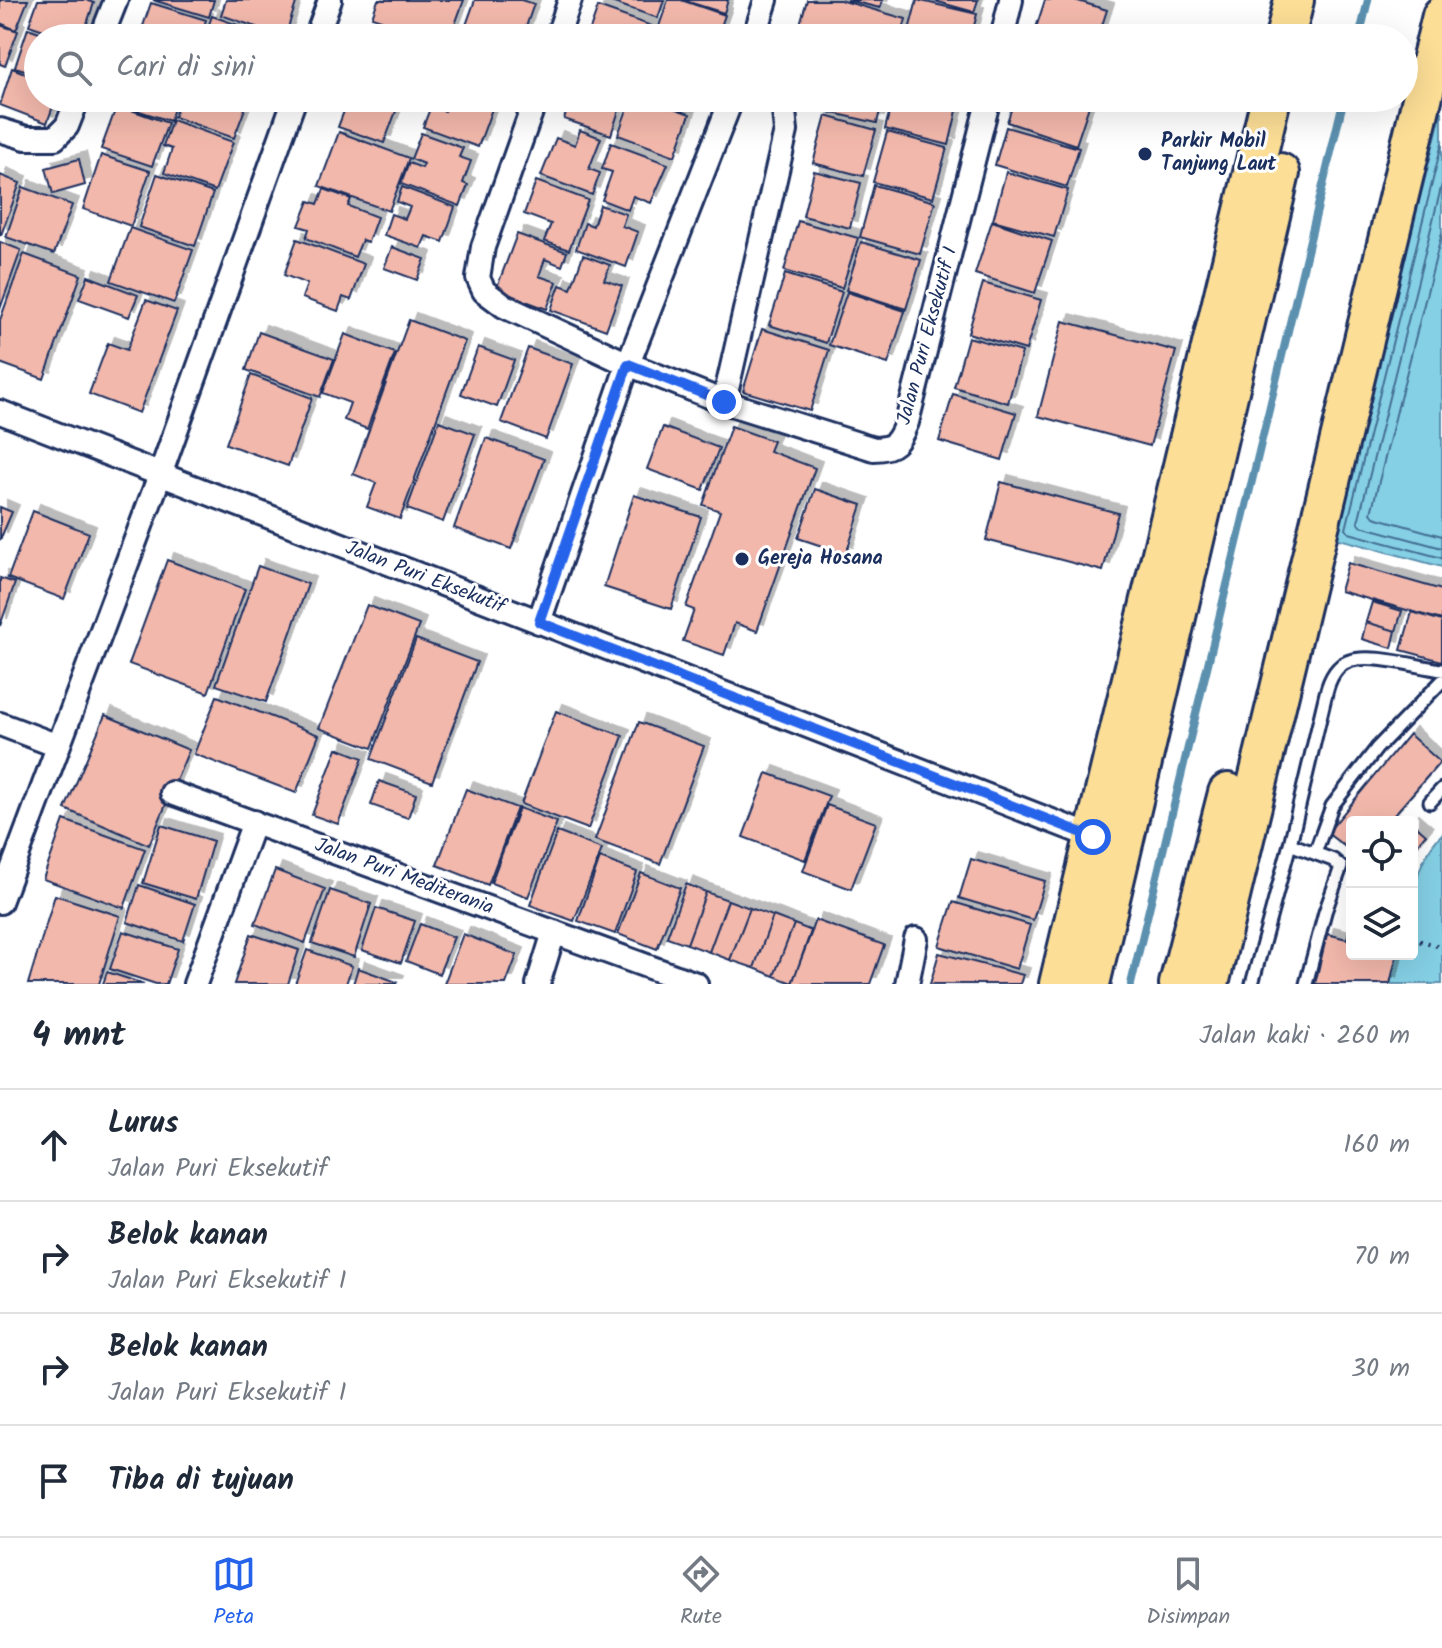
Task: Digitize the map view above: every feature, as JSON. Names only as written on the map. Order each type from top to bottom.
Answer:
[{"type":"highway","points":[[1288,24],[1294,0]]},
{"type":"highway","points":[[1314,24],[1320,0]]},
{"type":"highway","points":[[1415,24],[1421,0]]},
{"type":"highway","points":[[1209,984],[1442,16]]},
{"type":"highway","points":[[1059,984],[1268,112]]},
{"type":"highway","points":[[1090,984],[1294,112]]},
{"type":"highway","points":[[1179,984],[1395,112]]},
{"type":"street","points":[[107,24],[116,0]]},
{"type":"street","points":[[321,24],[330,0]]},
{"type":"street","points":[[562,24],[570,0]]},
{"type":"street","points":[[758,24],[766,0]]},
{"type":"street","points":[[1005,24],[1011,0]]},
{"type":"street","points":[[0,130],[26,138],[55,138],[67,126],[72,112]]},
{"type":"street","points":[[0,902],[160,475],[290,112]]},
{"type":"street","name":"Jalan Puri Eksekutif I","points":[[531,112],[483,247],[478,278],[484,291],[504,306],[628,364],[724,402],[874,449],[896,445],[907,422],[985,112]]},
{"type":"street","points":[[539,622],[628,364],[727,112]]},
{"type":"street","points":[[724,402],[786,131],[784,112]]},
{"type":"street","name":"Jalan Puri Eksekutif","points":[[0,412],[1093,837]]},
{"type":"street","points":[[0,724],[58,746]]},
{"type":"street","name":"Jalan Puri Mediterania","points":[[172,793],[696,984]]},
{"type":"street","points":[[195,984],[254,822]]},
{"type":"street","points":[[538,984],[554,932]]},
{"type":"street","points":[[907,984],[916,939]]},
{"type":"lane","points":[[1252,984],[1326,693],[1336,670],[1345,662],[1377,660],[1442,670]]},
{"type":"lane","points":[[1315,853],[1332,806],[1377,748],[1442,681]]},
{"type":"lane","points":[[1430,802],[1442,789]]},
{"type":"lane","points":[[1290,844],[1333,860],[1341,867],[1325,912],[1306,984]]},
{"type":"path","points":[[1418,941],[1442,947]]},
{"type":"water","points":[[1442,111],[1442,567],[1336,538]]},
{"type":"water","points":[[1442,834],[1442,984],[1390,984],[1396,960],[1418,960],[1418,875],[1431,847]]},
{"type":"building","points":[[0,0],[28,0],[16,30],[0,23]]},
{"type":"building","points":[[38,0],[86,0],[94,3],[87,24],[29,24]]},
{"type":"building","points":[[153,0],[214,0],[209,17]]},
{"type":"building","points":[[226,0],[297,0],[289,24],[247,24],[221,15]]},
{"type":"building","points":[[378,0],[464,0],[455,24],[393,24],[372,17]]},
{"type":"building","points":[[475,0],[521,0],[534,4],[527,24],[466,24]]},
{"type":"building","points":[[611,0],[664,0],[658,18]]},
{"type":"building","points":[[668,0],[681,0],[725,15],[722,24],[660,24]]},
{"type":"building","points":[[682,0],[728,0],[724,13]]},
{"type":"building","points":[[807,0],[840,0],[906,19],[905,24],[800,24]]},
{"type":"building","points":[[847,0],[883,0],[880,8]]},
{"type":"building","points":[[917,0],[977,14],[974,24],[911,24]]},
{"type":"building","points":[[931,0],[978,0],[974,12]]},
{"type":"building","points":[[1045,0],[1075,0],[1107,10],[1102,24],[1037,24]]},
{"type":"building","points":[[151,3],[206,20],[205,24],[144,24]]},
{"type":"building","points":[[598,7],[646,24],[592,24]]},
{"type":"building","points":[[212,16],[235,24],[209,24]]},
{"type":"building","points":[[0,25],[18,31],[5,66],[0,64]]},
{"type":"building","points":[[24,40],[24,70],[15,67]]},
{"type":"building","points":[[12,68],[24,73],[24,112],[51,112],[47,123],[0,105]]},
{"type":"building","points":[[114,112],[137,112],[168,123],[152,166],[101,149]]},
{"type":"building","points":[[142,112],[173,112],[170,121]]},
{"type":"building","points":[[176,112],[244,112],[234,138],[174,117]]},
{"type":"building","points":[[344,112],[396,112],[384,143],[338,127]]},
{"type":"building","points":[[429,112],[491,112],[478,147],[423,127]]},
{"type":"building","points":[[566,112],[618,112],[611,135],[564,119]]},
{"type":"building","points":[[626,112],[690,114],[675,156],[618,135]]},
{"type":"building","points":[[829,112],[880,112],[877,123]]},
{"type":"building","points":[[889,112],[957,112],[949,145],[885,129]]},
{"type":"building","points":[[1010,112],[1087,112],[1076,145],[1007,122]]},
{"type":"building","points":[[826,116],[876,130],[863,176],[813,163]]},
{"type":"building","points":[[172,120],[233,142],[215,191],[164,173],[172,149],[163,146]]},
{"type":"building","points":[[1006,127],[1079,148],[1067,187],[995,165]]},
{"type":"building","points":[[580,130],[601,138],[589,169],[600,173],[592,195],[541,176],[556,138],[575,145]]},
{"type":"building","points":[[339,132],[409,158],[389,211],[319,186]]},
{"type":"building","points":[[887,132],[947,148],[933,198],[873,182]]},
{"type":"building","points":[[421,133],[463,148],[459,157],[471,161],[463,183],[468,185],[460,206],[401,184],[409,163],[422,168],[424,164],[411,159]]},
{"type":"building","points":[[611,143],[668,164],[651,203],[633,196],[628,210],[602,200],[612,172],[602,169]]},
{"type":"building","points":[[101,155],[150,171],[131,226],[83,209]]},
{"type":"building","points":[[79,159],[85,185],[53,194],[46,168]]},
{"type":"building","points":[[814,171],[861,183],[850,228],[803,216]]},
{"type":"building","points":[[1006,172],[1068,190],[1054,237],[993,220]]},
{"type":"building","points":[[157,174],[213,193],[195,246],[139,227]]},
{"type":"building","points":[[0,175],[20,183],[1,235],[0,235]]},
{"type":"building","points":[[536,181],[588,200],[569,250],[544,241],[551,224],[524,214]]},
{"type":"building","points":[[874,185],[935,202],[920,254],[860,237]]},
{"type":"building","points":[[23,187],[72,205],[54,254],[6,237]]},
{"type":"building","points":[[402,187],[455,207],[443,242],[426,236],[421,248],[384,235],[391,214],[405,219],[410,207],[397,202]]},
{"type":"building","points":[[324,189],[351,199],[348,206],[377,217],[368,242],[362,240],[355,257],[306,238],[309,229],[299,226],[309,201],[318,204]]},
{"type":"building","points":[[600,205],[626,214],[622,226],[638,232],[626,267],[576,249],[585,223],[593,226]]},
{"type":"building","points":[[798,221],[858,238],[842,288],[784,271]]},
{"type":"building","points":[[992,221],[1052,241],[1035,293],[975,274]]},
{"type":"building","points":[[130,228],[193,250],[174,303],[111,281]]},
{"type":"building","points":[[517,234],[567,252],[562,266],[545,259],[539,276],[557,282],[547,309],[496,290]]},
{"type":"building","points":[[297,239],[364,264],[351,300],[343,297],[338,311],[302,298],[307,284],[284,275]]},
{"type":"building","points":[[0,242],[21,250],[0,309]]},
{"type":"building","points":[[861,242],[921,260],[906,309],[846,290]]},
{"type":"building","points":[[392,247],[425,259],[417,280],[384,268]]},
{"type":"building","points":[[24,254],[81,275],[44,379],[0,363],[0,320]]},
{"type":"building","points":[[583,255],[610,265],[604,280],[622,286],[606,330],[551,310],[560,285],[571,289]]},
{"type":"building","points":[[785,274],[842,292],[826,343],[769,325]]},
{"type":"building","points":[[88,276],[138,295],[129,317],[79,299]]},
{"type":"building","points":[[983,283],[1041,300],[1026,350],[968,333]]},
{"type":"building","points":[[847,292],[905,311],[888,364],[829,345]]},
{"type":"building","points":[[146,300],[177,311],[139,413],[89,394],[108,343],[127,350]]},
{"type":"building","points":[[409,320],[465,341],[400,519],[367,507],[376,483],[353,474]]},
{"type":"building","points":[[1063,321],[1176,351],[1150,446],[1038,416]]},
{"type":"building","points":[[762,329],[829,350],[810,411],[743,391]]},
{"type":"building","points":[[259,332],[334,359],[320,397],[246,370]]},
{"type":"building","points":[[345,334],[395,353],[367,429],[344,420],[350,403],[323,393]]},
{"type":"building","points":[[968,337],[1022,352],[1008,403],[954,387]]},
{"type":"building","points":[[478,347],[514,360],[497,407],[461,394]]},
{"type":"building","points":[[528,348],[573,364],[546,439],[501,422]]},
{"type":"building","points":[[251,375],[312,398],[288,466],[226,444]]},
{"type":"building","points":[[953,394],[1016,413],[1002,460],[939,441]]},
{"type":"building","points":[[439,421],[475,434],[443,522],[407,509]]},
{"type":"building","name":"Gereja Hosana","points":[[731,426],[773,441],[769,451],[815,468],[757,631],[735,623],[724,655],[683,641],[694,610],[686,607],[720,511],[703,505]]},
{"type":"building","points":[[663,427],[719,448],[703,490],[647,469]]},
{"type":"building","points":[[486,438],[544,459],[511,549],[454,528]]},
{"type":"building","points":[[1001,482],[1118,513],[1103,571],[986,540]]},
{"type":"building","points":[[815,489],[862,505],[846,554],[798,538]]},
{"type":"building","points":[[634,495],[701,517],[671,609],[604,587]]},
{"type":"building","points":[[0,507],[12,512],[0,540]]},
{"type":"building","points":[[33,511],[89,533],[64,599],[8,578]]},
{"type":"building","points":[[167,560],[245,589],[208,693],[129,664]]},
{"type":"building","points":[[1348,563],[1442,590],[1442,620],[1340,591]]},
{"type":"building","points":[[258,566],[308,584],[266,702],[216,685]]},
{"type":"building","points":[[0,578],[15,583],[0,626]]},
{"type":"building","points":[[1372,602],[1402,611],[1396,631],[1366,622]]},
{"type":"building","points":[[367,605],[419,625],[372,748],[319,728]]},
{"type":"building","points":[[1412,612],[1442,621],[1442,661],[1401,650]]},
{"type":"building","points":[[1366,622],[1396,631],[1392,648],[1362,639]]},
{"type":"building","points":[[416,639],[477,662],[432,782],[371,759]]},
{"type":"building","points":[[217,696],[319,735],[296,793],[194,754]]},
{"type":"building","points":[[556,711],[623,736],[588,829],[521,804]]},
{"type":"building","points":[[105,715],[189,750],[149,845],[65,809]]},
{"type":"building","points":[[639,722],[704,746],[660,864],[595,840]]},
{"type":"building","points":[[1409,734],[1440,762],[1393,816],[1346,816],[1346,847],[1327,833]]},
{"type":"building","points":[[337,748],[363,758],[338,824],[312,815]]},
{"type":"building","points":[[767,773],[829,796],[805,860],[743,837]]},
{"type":"building","points":[[379,781],[416,794],[408,818],[371,805]]},
{"type":"building","points":[[466,789],[517,808],[488,885],[437,865]]},
{"type":"building","points":[[827,805],[876,823],[851,889],[803,871]]},
{"type":"building","points":[[519,808],[557,822],[528,897],[491,883]]},
{"type":"building","points":[[64,820],[145,849],[124,908],[43,879]]},
{"type":"building","points":[[161,825],[213,841],[196,899],[143,883]]},
{"type":"building","points":[[1418,827],[1426,834],[1418,844]]},
{"type":"building","points":[[557,832],[602,849],[574,921],[530,905]]},
{"type":"building","points":[[600,858],[637,872],[615,934],[578,921]]},
{"type":"building","points":[[971,859],[1045,881],[1033,920],[959,898]]},
{"type":"building","points":[[275,870],[325,889],[305,943],[255,924]]},
{"type":"building","points":[[641,873],[680,888],[657,949],[618,934]]},
{"type":"building","points":[[686,884],[706,892],[687,944],[667,937]]},
{"type":"building","points":[[139,885],[195,904],[183,941],[127,922]]},
{"type":"building","points":[[330,890],[371,904],[354,957],[312,943]]},
{"type":"building","points":[[706,892],[728,900],[709,952],[687,944]]},
{"type":"building","points":[[55,895],[120,916],[99,984],[28,984]]},
{"type":"building","points":[[728,900],[750,908],[730,960],[709,952]]},
{"type":"building","points":[[953,902],[1030,925],[1017,969],[939,946]]},
{"type":"building","points":[[376,908],[415,921],[401,963],[362,950]]},
{"type":"building","points":[[750,908],[773,916],[754,968],[730,960]]},
{"type":"building","points":[[773,916],[794,924],[774,976],[754,968]]},
{"type":"building","points":[[815,920],[884,945],[870,984],[792,984]]},
{"type":"building","points":[[420,924],[454,937],[439,974],[406,961]]},
{"type":"building","points":[[794,924],[812,931],[792,983],[774,976]]},
{"type":"building","points":[[123,931],[178,949],[166,984],[156,984],[110,969]]},
{"type":"building","points":[[251,934],[299,950],[288,984],[234,984]]},
{"type":"building","points":[[463,934],[517,955],[506,984],[444,984]]},
{"type":"building","points":[[1327,934],[1346,939],[1346,960],[1396,960],[1390,984],[1315,984]]},
{"type":"building","points":[[307,950],[352,966],[346,984],[295,984]]},
{"type":"building","points":[[939,953],[1023,975],[1020,984],[930,984]]},
{"type":"building","points":[[358,968],[397,982],[353,984]]},
{"type":"building","points":[[107,972],[144,984],[103,984]]},
{"type":"waterway","points":[[1362,24],[1368,0]]},
{"type":"waterway","points":[[1131,984],[1341,112]]},
{"type":"place","name":"Parkir Mobil Tanjung Laut","points":[[1145,154]]},
{"type":"place","name":"Gereja Hosana","points":[[742,559]]},
{"type":"route","points":[[724,402],[628,364],[539,622],[1093,837]]}]
